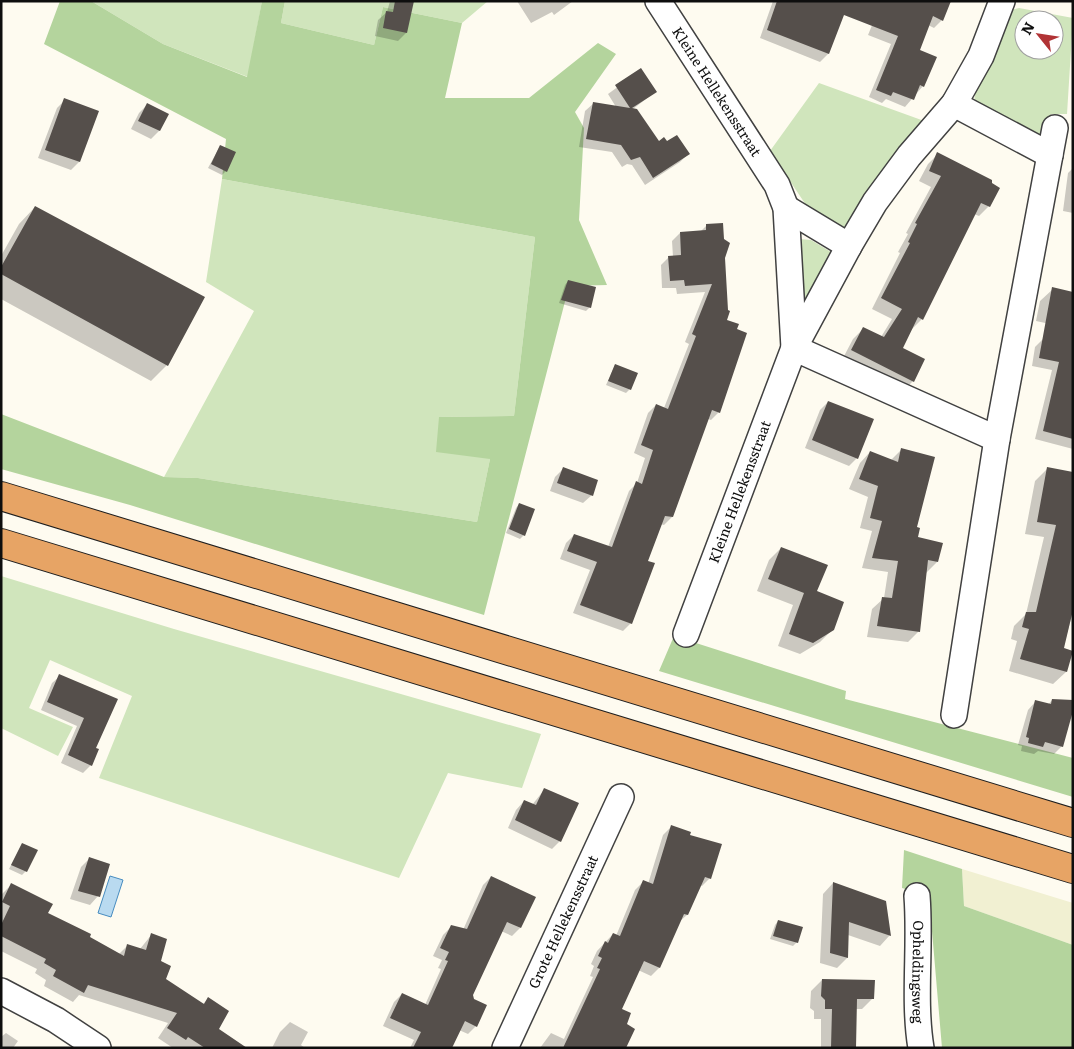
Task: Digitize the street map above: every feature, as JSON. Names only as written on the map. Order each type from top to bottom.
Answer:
[{"type":"highway","points":[[1,496],[1073,823]]},
{"type":"highway","points":[[1,543],[1073,869]]},
{"type":"street","name":"Kleine Hellekensstraat","points":[[658,1],[777,185],[786,208],[794,348]]},
{"type":"street","name":"Kleine Hellekensstraat","points":[[686,634],[794,348],[875,202],[909,156],[954,104],[981,56],[1002,1]]},
{"type":"street","points":[[954,104],[1050,155]]},
{"type":"street","points":[[954,714],[997,439],[1055,128]]},
{"type":"street","points":[[786,208],[849,246]]},
{"type":"street","points":[[794,348],[997,439]]},
{"type":"street","name":"Grote Hellekensstraat","points":[[505,1048],[621,797]]},
{"type":"street","name":"Opheldingsweg","points":[[917,896],[920,933],[918,1028],[921,1048]]},
{"type":"street","points":[[1,991],[56,1020],[98,1048]]},
{"type":"green space","points":[[60,1],[91,1],[163,44],[247,77],[262,1],[285,1],[281,23],[374,45],[383,7],[462,23],[445,98],[529,98],[598,43],[616,54],[575,112],[584,128],[579,220],[607,285],[569,286],[484,615],[130,505],[1,469],[1,414],[164,477],[198,478],[477,522],[490,459],[436,452],[439,417],[514,416],[535,237],[222,179],[226,139],[44,44]]},
{"type":"green space","points":[[91,1],[262,1],[248,77],[163,44]]},
{"type":"green space","points":[[285,1],[488,1],[462,23],[383,7],[374,45],[281,23]]},
{"type":"green space","points":[[1019,8],[1030,10],[1014,10],[1014,60],[1064,60],[1064,16],[1073,18],[1067,114],[1051,114],[1040,135],[975,106],[977,86],[994,44],[1011,10]]},
{"type":"green space","points":[[819,83],[927,122],[850,225],[844,230],[816,220],[770,151]]},
{"type":"green space","points":[[222,179],[535,237],[514,416],[439,417],[490,459],[477,522],[198,478],[164,477],[254,311],[206,282]]},
{"type":"green space","points":[[799,239],[811,240],[831,252],[831,259],[810,300],[801,299]]},
{"type":"green space","points":[[1,576],[174,629],[541,734],[522,788],[448,773],[399,878],[99,778],[132,696],[50,660],[29,708],[73,727],[58,756],[1,728]]},
{"type":"green space","points":[[674,636],[846,691],[845,699],[1073,758],[1073,797],[659,671]]},
{"type":"green space","points":[[904,850],[962,869],[964,906],[1073,945],[1073,1048],[942,1048],[929,896],[902,888]]},
{"type":"green space","points":[[962,869],[1073,903],[1073,945],[964,906]]},
{"type":"water","points":[[110,876],[123,880],[111,917],[98,913]]},
{"type":"building","points":[[395,1],[414,1],[407,33],[383,28],[386,11],[393,12]]},
{"type":"building","points":[[777,1],[951,1],[943,21],[933,16],[920,50],[937,57],[924,87],[920,85],[914,100],[893,92],[891,96],[876,90],[898,36],[844,15],[829,54],[767,30]]},
{"type":"building","points":[[641,68],[657,92],[632,108],[637,109],[659,141],[664,137],[667,141],[677,135],[690,154],[653,178],[640,157],[631,160],[621,145],[586,139],[593,102],[630,108],[615,85]]},
{"type":"building","points":[[64,98],[99,111],[80,162],[45,150]]},
{"type":"building","points":[[147,103],[169,114],[160,131],[138,121]]},
{"type":"building","points":[[220,145],[236,152],[227,172],[211,164]]},
{"type":"building","points":[[937,152],[992,180],[992,183],[1000,188],[990,207],[981,203],[923,320],[918,317],[903,348],[925,359],[914,382],[851,350],[863,327],[884,337],[902,309],[881,298],[910,243],[908,242],[917,224],[915,223],[941,176],[929,171]]},
{"type":"building","points":[[35,206],[205,297],[168,366],[1,274],[1,267]]},
{"type":"building","points":[[723,223],[724,239],[730,243],[725,258],[728,310],[730,311],[727,320],[739,324],[737,329],[747,333],[720,413],[712,410],[673,517],[665,516],[648,561],[655,563],[632,624],[580,605],[597,562],[567,551],[574,534],[612,547],[636,481],[642,484],[653,450],[641,445],[656,404],[668,409],[696,336],[692,334],[712,284],[685,286],[684,280],[670,281],[668,256],[681,255],[680,232],[706,230],[706,224]]},
{"type":"building","points":[[568,280],[596,287],[591,308],[561,300]]},
{"type":"building","points":[[1052,287],[1073,292],[1073,439],[1043,431],[1059,362],[1039,358]]},
{"type":"building","points":[[615,364],[638,373],[631,390],[608,381]]},
{"type":"building","points":[[828,401],[874,419],[858,459],[812,440]]},
{"type":"building","points":[[901,448],[935,457],[917,527],[920,528],[918,537],[943,543],[938,562],[928,560],[920,632],[877,626],[882,597],[892,598],[898,561],[872,558],[882,521],[870,518],[878,486],[859,479],[870,451],[898,462]]},
{"type":"building","points":[[563,467],[598,480],[593,496],[557,483]]},
{"type":"building","points":[[1047,467],[1073,472],[1073,610],[1064,648],[1073,651],[1067,672],[1020,659],[1029,629],[1022,627],[1026,612],[1036,612],[1056,525],[1037,522]]},
{"type":"building","points":[[519,503],[535,509],[525,536],[509,529]]},
{"type":"building","points":[[781,547],[828,565],[817,591],[844,602],[834,630],[813,643],[789,634],[804,593],[768,579]]},
{"type":"building","points":[[59,674],[118,699],[96,748],[99,749],[92,766],[68,755],[84,718],[47,702]]},
{"type":"building","points":[[1052,699],[1073,700],[1073,711],[1063,747],[1045,742],[1043,747],[1028,743],[1029,738],[1026,737],[1035,700],[1051,704]]},
{"type":"building","points":[[544,788],[579,803],[561,842],[515,820],[524,800],[536,805]]},
{"type":"building","points":[[671,825],[691,832],[690,835],[722,844],[711,879],[705,877],[688,915],[684,914],[660,968],[644,961],[622,1009],[631,1013],[627,1024],[635,1029],[626,1048],[563,1048],[600,969],[597,968],[602,958],[598,956],[605,941],[608,943],[613,933],[620,936],[643,880],[653,884]]},
{"type":"building","points":[[22,843],[38,850],[27,872],[11,865]]},
{"type":"building","points":[[89,857],[110,864],[100,897],[78,891]]},
{"type":"building","points":[[491,876],[536,897],[521,928],[507,922],[473,995],[474,999],[487,1005],[477,1027],[465,1021],[452,1048],[413,1048],[421,1032],[390,1018],[402,993],[428,1005],[448,961],[445,960],[449,952],[440,948],[451,925],[467,929]]},
{"type":"building","points":[[833,882],[886,901],[891,936],[849,922],[848,958],[830,953]]},
{"type":"building","points":[[11,883],[53,904],[48,913],[91,934],[90,937],[124,956],[127,944],[146,950],[151,933],[167,939],[161,961],[171,966],[166,979],[204,1004],[208,997],[229,1011],[219,1029],[247,1048],[205,1048],[188,1037],[186,1040],[167,1028],[177,1013],[88,985],[84,993],[53,976],[56,970],[44,963],[46,959],[1,936],[1,925],[10,906],[2,902]]},
{"type":"building","points":[[778,920],[803,927],[798,943],[773,936]]},
{"type":"building","points":[[822,979],[875,980],[874,999],[857,999],[856,1048],[831,1048],[832,1009],[825,1009],[825,1000],[821,996]]}]
